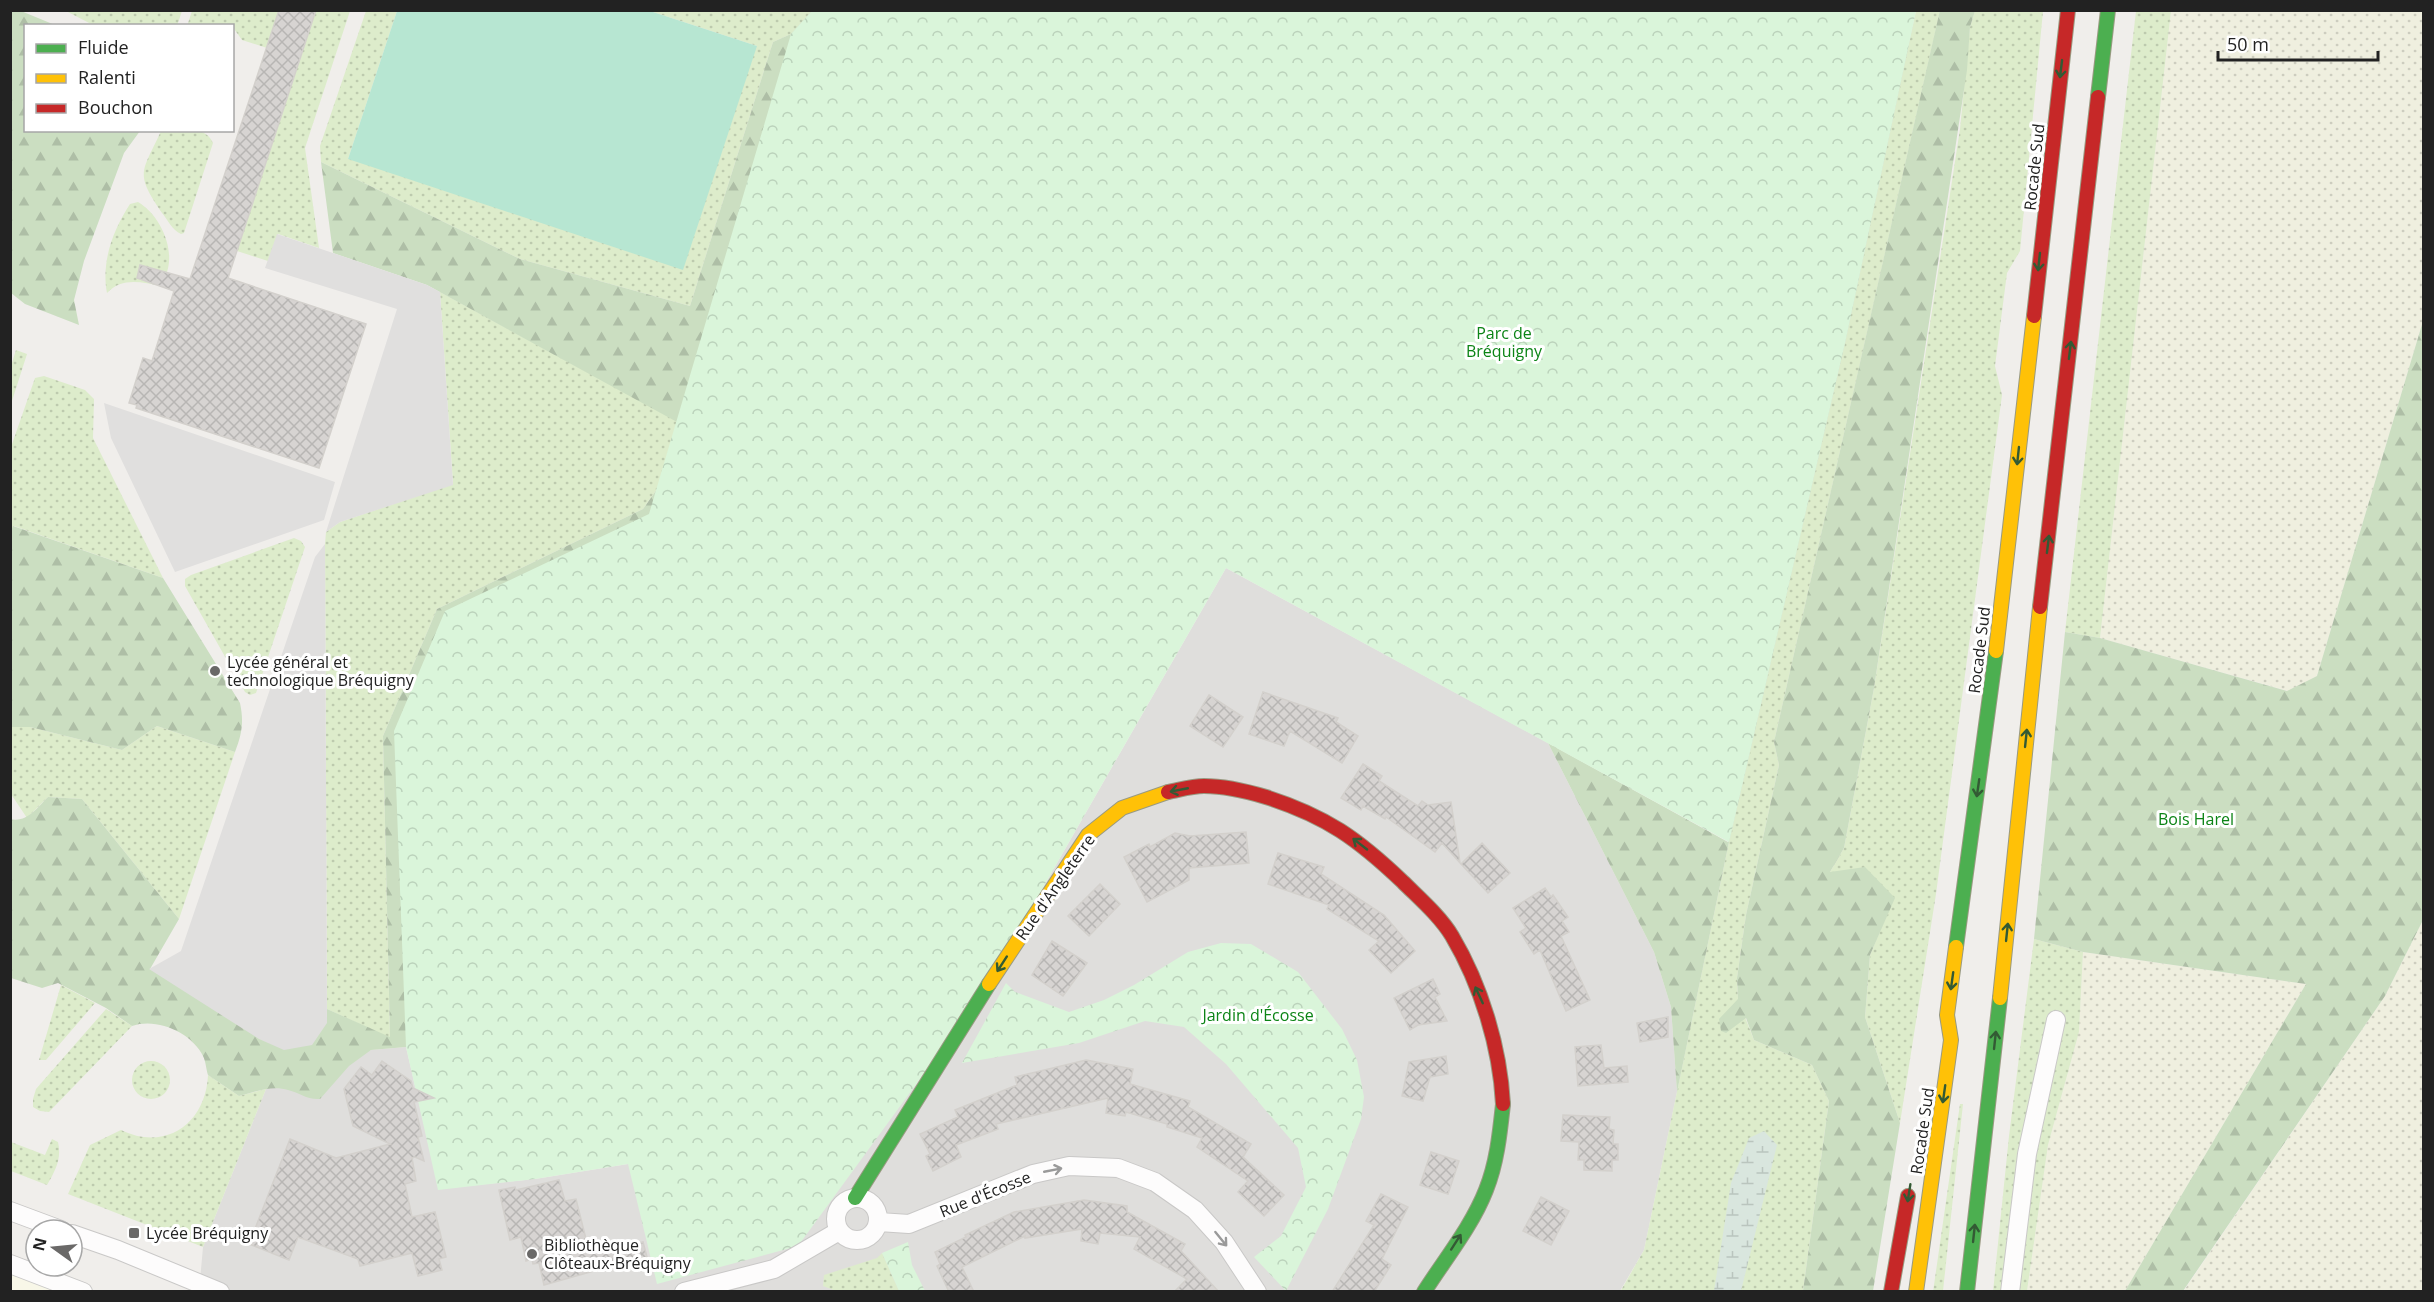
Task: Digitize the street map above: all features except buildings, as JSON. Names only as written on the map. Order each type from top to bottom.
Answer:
[{"type":"main road","name":"Rocade Sud","points":[[1916,1292],[1951,1040],[1947,1015],[1994,668],[2068,10]]},
{"type":"main road","points":[[1967,1292],[2001,990],[2027,721],[2108,10]]},
{"type":"main road","name":"Rue d'Angleterre","points":[[855,1198],[982,994],[1088,836],[1122,808],[1164,793],[1203,786],[1244,790],[1302,808],[1344,831],[1380,860],[1418,897],[1451,935],[1483,1003],[1501,1069],[1503,1105],[1494,1166],[1475,1212],[1424,1292]]},
{"type":"main road","points":[[1938,1030],[1947,1015]]},
{"type":"main road","points":[[1891,1292],[1910,1183]]},
{"type":"street","points":[[2010,1292],[2027,1154],[2056,1020]]},
{"type":"street","name":"Rue d'Écosse","points":[[879,1222],[909,1224],[1033,1174],[1069,1166],[1118,1168],[1155,1182],[1195,1210],[1224,1242],[1257,1292]]},
{"type":"street","points":[[855,1198],[870,1202],[875,1207],[879,1222],[876,1230],[862,1240],[853,1240],[839,1231],[836,1214],[846,1200],[855,1198]]},
{"type":"street","points":[[10,1211],[29,1218]]},
{"type":"street","points":[[684,1292],[774,1269],[839,1231]]},
{"type":"street","points":[[84,1238],[220,1292]]},
{"type":"street","points":[[10,1264],[83,1292]]},
{"type":"shaded area","points":[[277,234],[427,285],[440,292],[453,485],[340,522],[326,532],[397,309],[265,268]]},
{"type":"shaded area","points":[[104,403],[335,482],[324,520],[175,572],[111,438]]},
{"type":"shaded area","points":[[325,544],[327,1023],[312,1045],[284,1050],[259,1039],[149,969],[181,951],[315,557]]},
{"type":"shaded area","points":[[1226,568],[1548,743],[1654,952],[1671,1007],[1677,1092],[1644,1250],[1620,1291],[199,1292],[203,1247],[266,1089],[371,1050],[406,1047],[439,1189],[535,1179],[628,1164],[982,994]]},
{"type":"shaded area","points":[[11,1274],[57,1291],[11,1291]]},
{"type":"green space","points":[[1940,10],[1975,11],[1970,27],[1967,70],[1874,688],[1844,848],[1830,872],[1865,867],[1895,898],[1870,955],[1865,1017],[1900,1123],[1873,1291],[1803,1291],[1829,1101],[1812,1065],[1754,1040],[1746,1018],[1726,1033],[1721,1031],[1719,1019],[1738,999],[1737,978],[1746,915],[1779,765],[1774,742]]},
{"type":"green space","points":[[10,11],[21,11],[53,24],[24,24],[24,132],[139,132],[124,153],[84,261],[74,300],[79,325],[25,304],[11,293]]},
{"type":"green space","points":[[66,11],[182,11],[178,24],[91,24]]},
{"type":"green space","points":[[192,11],[279,11],[267,48],[242,40],[234,29],[234,24],[188,24]]},
{"type":"green space","points":[[316,11],[350,11],[305,148],[319,248],[278,234],[268,261],[237,251]]},
{"type":"green space","points":[[366,11],[397,11],[348,159],[757,46],[650,11],[812,11],[791,34],[773,42],[690,306],[520,259],[321,162],[320,146]]},
{"type":"green space","points":[[397,11],[650,11],[757,46],[683,270],[348,159]]},
{"type":"green space","points":[[812,11],[1224,557],[406,1047],[371,1050],[349,1066],[320,1099],[276,1088],[239,1096],[208,1075],[204,1058],[198,1048],[191,1040],[173,1029],[152,1024],[132,1026],[106,1008],[58,983],[42,988],[11,978],[10,819],[27,817],[48,797],[82,799],[179,919],[150,969],[327,1023],[327,1009],[390,1037],[383,736],[437,609],[643,509],[674,465],[677,422],[427,285],[333,253],[321,162],[520,259],[690,306],[773,42],[791,34]]},
{"type":"green space","name":"Parc de Bréquigny","points":[[812,11],[1916,11],[1845,343],[1729,842],[1226,568],[982,994],[798,1246],[657,1284],[628,1164],[535,1179],[438,1190],[406,1047],[394,731],[445,611],[649,514],[791,34]]},
{"type":"green space","points":[[1916,11],[1940,11],[1774,742],[1779,765],[1746,915],[1737,978],[1738,999],[1754,1040],[1812,1065],[1829,1101],[1803,1291],[1620,1292],[1644,1250],[1729,842],[1845,343]]},
{"type":"green space","points":[[1916,11],[1845,343],[1729,842],[1677,1092],[1671,1007],[1654,952],[1548,743],[1728,842]]},
{"type":"green space","points":[[1975,11],[2043,11],[2020,251],[2007,273],[1995,366],[2002,395],[1936,894],[1900,1123],[1865,1017],[1870,955],[1894,898],[1830,872],[1844,848],[1874,688],[1960,129],[1970,27]]},
{"type":"green space","points":[[2136,11],[2171,11],[2100,638],[2065,632]]},
{"type":"green space","points":[[2171,11],[2423,11],[2423,321],[2317,676],[2288,691],[2100,638]]},
{"type":"green space","points":[[161,132],[201,132],[213,143],[184,233],[181,234],[173,227],[147,189],[144,180],[146,165]]},
{"type":"green space","points":[[138,202],[153,215],[164,233],[169,253],[167,272],[165,272],[161,286],[132,282],[119,285],[107,293],[107,258],[114,235],[130,204]]},
{"type":"green space","points":[[440,292],[677,421],[674,465],[643,509],[437,609],[383,736],[390,1038],[327,1009],[325,544],[326,532],[340,522],[453,484]]},
{"type":"green space","name":"Bois Harel","points":[[2423,321],[2423,920],[2385,996],[2183,1291],[2125,1291],[2306,984],[2083,952],[2034,939],[2065,632],[2100,638],[2287,691],[2317,676]]},
{"type":"green space","points":[[16,350],[27,354],[11,404],[11,366]]},
{"type":"green space","points":[[44,376],[85,390],[94,399],[93,438],[163,578],[14,526],[11,534],[11,447],[35,378]]},
{"type":"green space","points":[[13,526],[163,578],[240,703],[242,728],[235,752],[157,726],[122,750],[30,727],[11,727],[10,534]]},
{"type":"green space","points":[[294,538],[301,541],[305,547],[256,693],[250,695],[245,692],[185,586],[185,579]]},
{"type":"green space","points":[[157,726],[235,752],[179,919],[82,799],[48,797],[27,818],[11,794],[10,727],[30,727],[122,750]]},
{"type":"green space","points":[[2423,920],[2423,1291],[2183,1292],[2385,996]]},
{"type":"green space","points":[[2034,939],[2083,952],[2079,1032],[2048,1145],[2027,1291],[1993,1292],[2009,1136]]},
{"type":"green space","name":"Jardin d'Écosse","points":[[1221,943],[1251,944],[1298,972],[1342,1029],[1357,1060],[1364,1097],[1361,1119],[1328,1209],[1286,1291],[1254,1257],[1281,1236],[1306,1187],[1298,1148],[1226,1064],[1184,1027],[1145,1021],[1079,1043],[962,1063],[1006,983],[1015,992],[1069,1012],[1104,1000],[1134,985],[1188,952]]},
{"type":"green space","points":[[2083,952],[2306,984],[2125,1291],[2027,1292],[2048,1145],[2079,1032]]},
{"type":"green space","points":[[61,985],[95,1003],[46,1060],[39,1060]]},
{"type":"green space","points":[[106,1009],[132,1026],[49,1112],[33,1107],[36,1089]]},
{"type":"green space","points":[[151,1061],[165,1066],[170,1080],[165,1094],[151,1099],[137,1094],[132,1080],[137,1066]]},
{"type":"green space","points":[[208,1075],[239,1096],[266,1089],[203,1247],[68,1194],[90,1145],[121,1130],[138,1136],[153,1137],[168,1135],[181,1129],[200,1107],[206,1092]]},
{"type":"green space","points":[[1960,1104],[1963,1104],[1943,1291],[1933,1292]]},
{"type":"green space","points":[[1764,1131],[1777,1145],[1741,1291],[1714,1291],[1731,1183],[1749,1138]]},
{"type":"green space","points":[[52,1139],[58,1142],[59,1154],[55,1170],[47,1185],[11,1171],[11,1142],[45,1155]]},
{"type":"green space","points":[[908,1242],[912,1265],[925,1291],[899,1291],[882,1253]]},
{"type":"green space","points":[[882,1253],[899,1291],[836,1291],[823,1286],[824,1275],[877,1258]]},
{"type":"traffic: fast","points":[[2098,97],[2108,10]]},
{"type":"traffic: fast","points":[[1956,947],[1996,651]]},
{"type":"traffic: fast","points":[[855,1198],[989,984]]},
{"type":"traffic: fast","points":[[1967,1292],[2000,998]]},
{"type":"traffic: fast","points":[[1424,1292],[1466,1229],[1486,1190],[1495,1158],[1503,1104]]},
{"type":"traffic: slow","points":[[1996,651],[2034,316]]},
{"type":"traffic: slow","points":[[2000,998],[2040,607]]},
{"type":"traffic: slow","points":[[989,984],[1088,835],[1122,808],[1168,792]]},
{"type":"traffic: slow","points":[[1916,1292],[1951,1040],[1947,1015],[1956,947]]},
{"type":"traffic: jam","points":[[2034,316],[2068,10]]},
{"type":"traffic: jam","points":[[2040,607],[2098,97]]},
{"type":"traffic: jam","points":[[1168,792],[1199,786],[1220,787],[1251,793],[1287,804],[1324,821],[1356,841],[1403,882],[1442,921],[1472,975],[1493,1039],[1503,1104]]},
{"type":"traffic: jam","points":[[1891,1292],[1908,1196]]},
{"type":"place","name":"Lycée général et technologique Bréquigny","points":[[215,671]]},
{"type":"place","name":"Lycée Bréquigny","points":[[134,1233]]},
{"type":"place","name":"Bibliothèque Clôteaux-Bréquigny","points":[[532,1254]]}]
